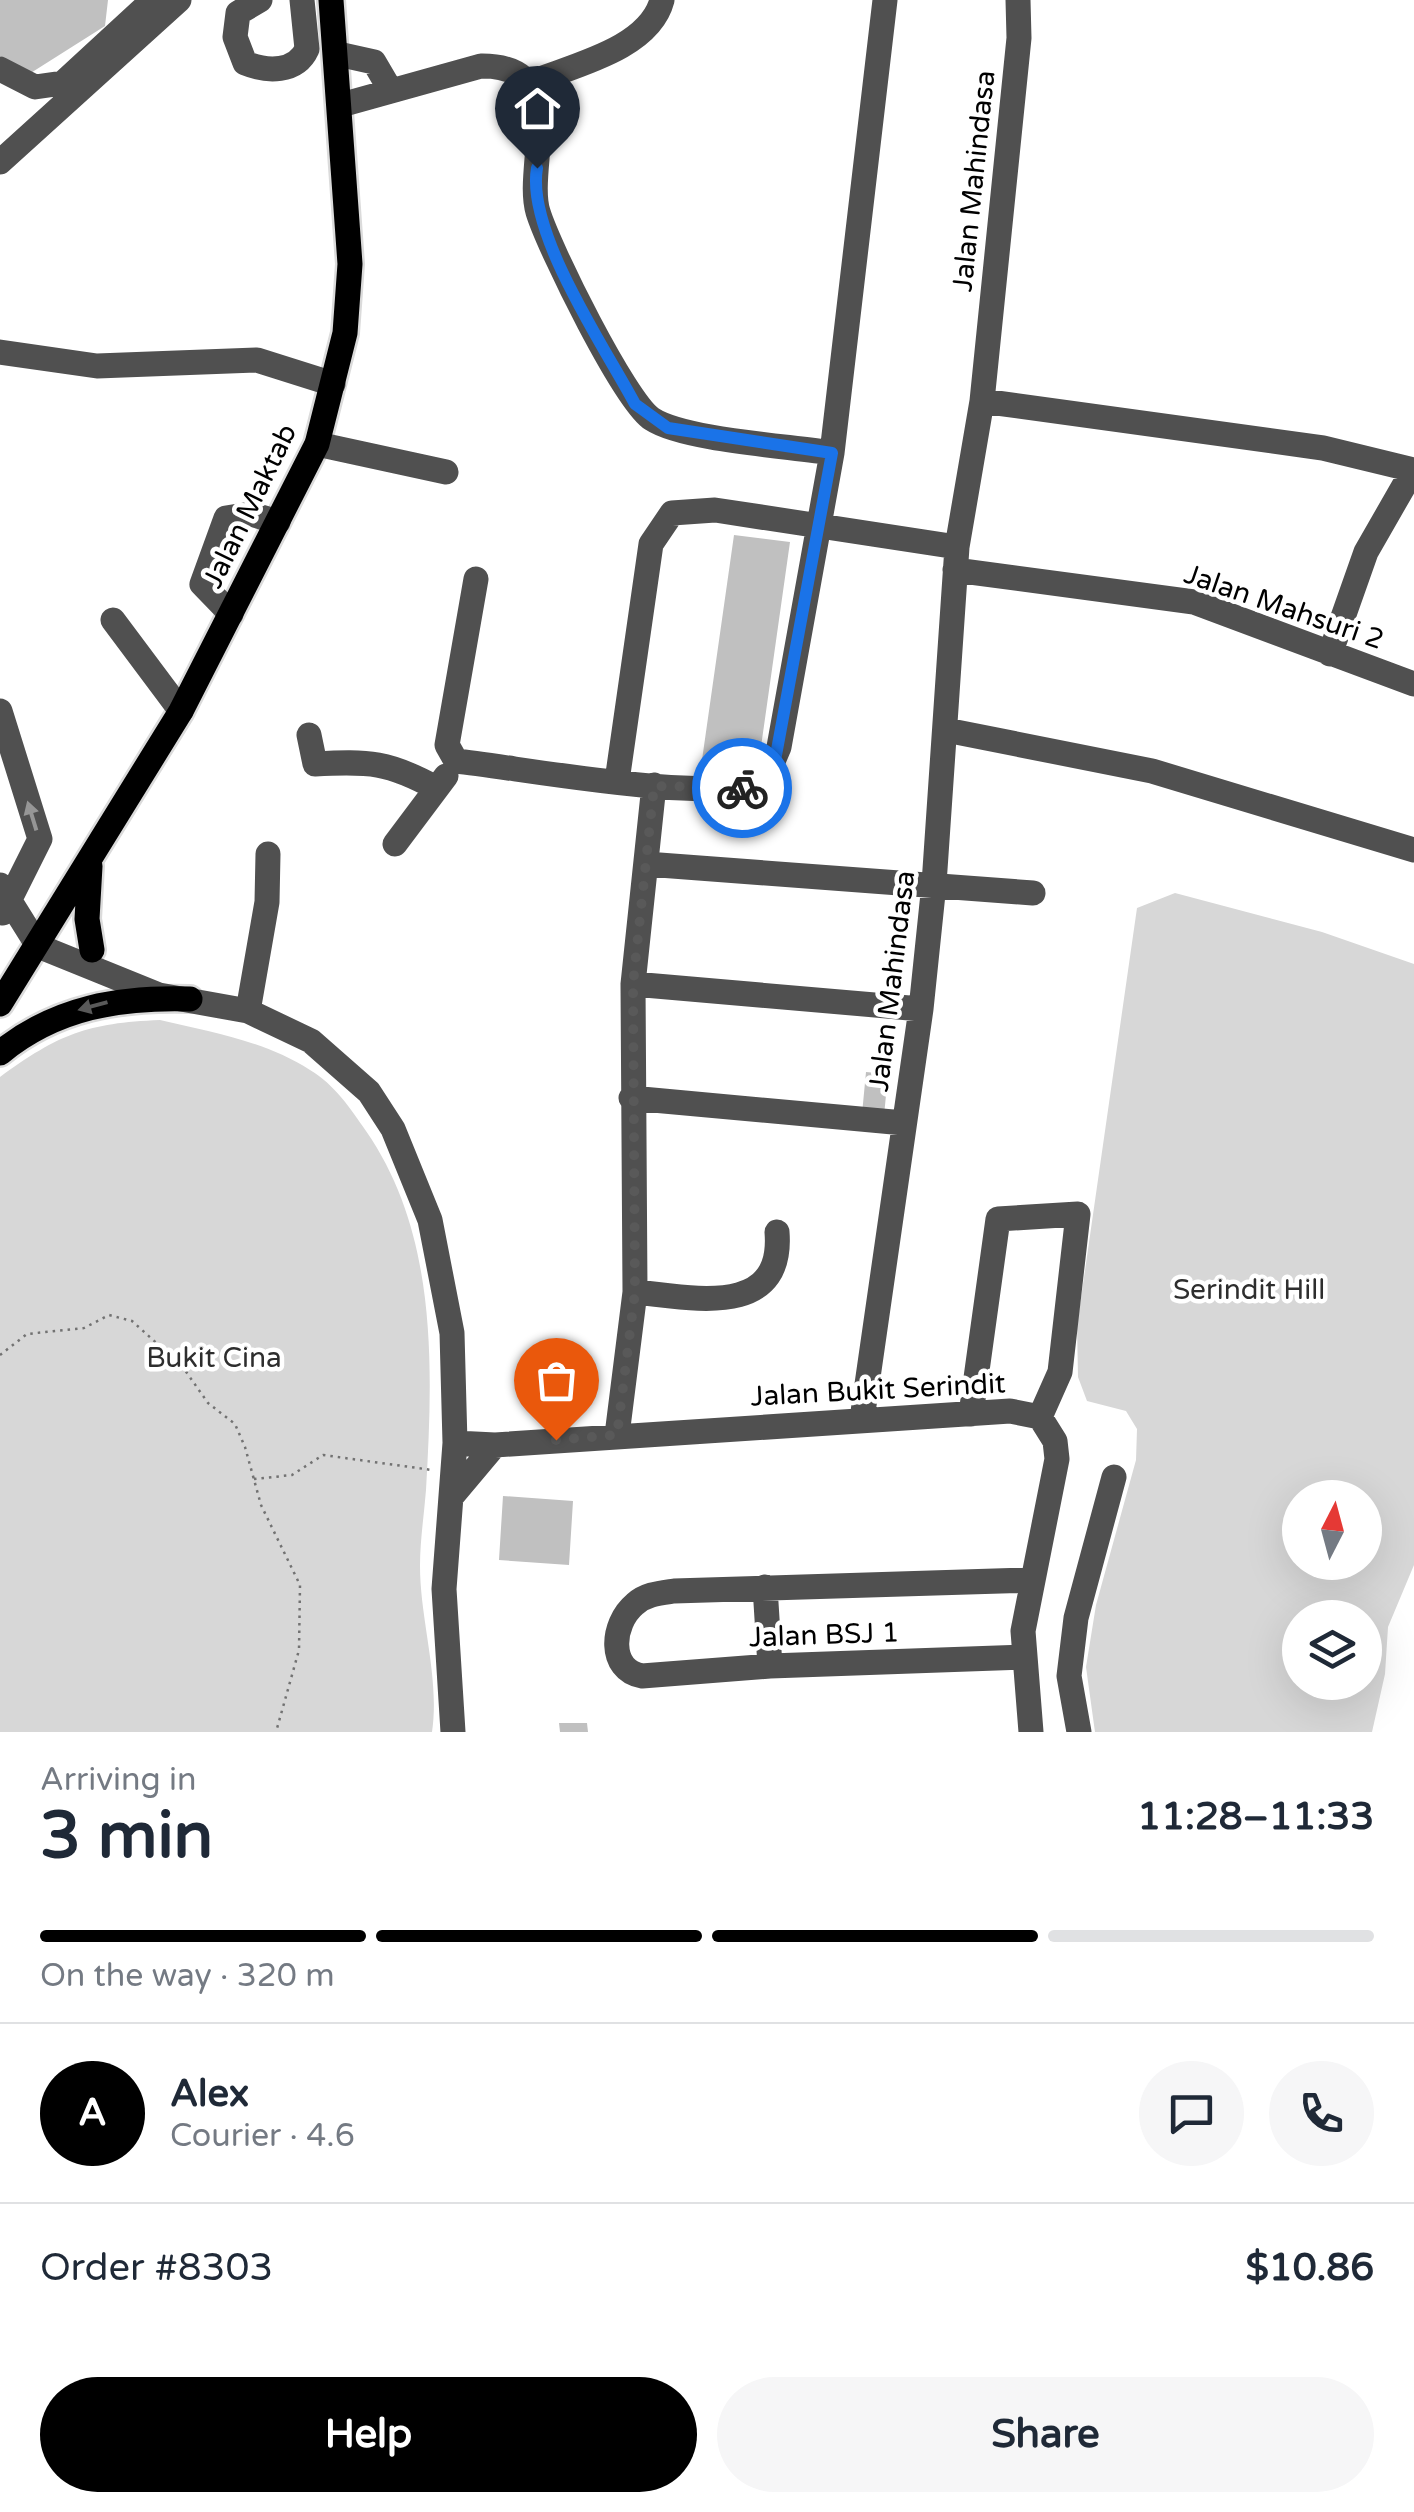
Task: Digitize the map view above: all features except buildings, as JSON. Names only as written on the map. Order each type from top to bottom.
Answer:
[{"type":"main road","name":"Jalan Maktab","points":[[0,1004],[38,934],[181,711],[317,444],[345,333],[350,264],[332,0]]},
{"type":"main road","points":[[91,856],[87,919],[92,950]]},
{"type":"main road","points":[[0,1053],[42,1026],[104,1002],[132,997],[190,999]]},
{"type":"street","points":[[0,69],[34,87],[63,83],[153,0]]},
{"type":"street","points":[[0,162],[179,0]]},
{"type":"street","points":[[260,0],[238,14],[235,37],[246,63],[271,70],[296,64],[308,49],[302,0]]},
{"type":"street","points":[[527,84],[635,38],[656,18],[662,0]]},
{"type":"street","points":[[456,761],[654,786],[750,788],[765,780],[774,766],[832,453],[886,0]]},
{"type":"street","name":"Jalan Mahindasa","points":[[862,1419],[921,1009],[946,730],[956,558],[982,402],[1019,38],[1018,0]]},
{"type":"street","points":[[338,54],[374,62],[391,91]]},
{"type":"street","points":[[341,106],[481,66],[500,66],[516,72],[527,84],[541,122],[535,182],[538,211],[556,255],[635,404],[668,428],[832,453]]},
{"type":"street","points":[[0,352],[98,366],[257,360],[333,384]]},
{"type":"street","points":[[982,402],[1323,448],[1413,470],[1366,552],[1330,654]]},
{"type":"street","points":[[317,444],[446,472]]},
{"type":"street","points":[[617,781],[651,544],[672,513],[690,509],[820,524],[956,558]]},
{"type":"street","points":[[231,614],[202,584],[226,518],[251,514],[278,522]]},
{"type":"street","name":"Jalan Mahsuri 2","points":[[956,558],[1194,602],[1414,684]]},
{"type":"street","points":[[456,761],[447,745],[476,579]]},
{"type":"street","points":[[113,620],[181,711]]},
{"type":"street","points":[[0,711],[40,839],[3,902],[38,934],[159,995],[248,1011],[311,1041],[368,1092],[393,1128],[430,1220],[446,1288],[456,1394],[453,1494],[444,1589],[454,1729]]},
{"type":"street","points":[[946,730],[1152,770],[1414,850]]},
{"type":"street","points":[[309,735],[315,764],[399,767],[436,788]]},
{"type":"street","points":[[395,844],[456,761]]},
{"type":"street","points":[[617,1435],[635,1292],[633,984],[654,786]]},
{"type":"street","points":[[248,1011],[266,902],[268,854]]},
{"type":"street","points":[[646,864],[1033,893]]},
{"type":"street","points":[[38,934],[92,950],[190,999]]},
{"type":"street","points":[[633,984],[921,1009]]},
{"type":"street","points":[[631,1098],[904,1124]]},
{"type":"street","points":[[971,1414],[998,1219],[1078,1214],[1060,1372],[1040,1417]]},
{"type":"street","points":[[635,1292],[739,1298],[756,1288],[768,1272],[776,1255],[777,1232]]},
{"type":"street","points":[[453,1494],[495,1445],[470,1426],[456,1394]]},
{"type":"street","name":"Jalan Bukit Serindit","points":[[454,1455],[495,1445],[862,1419],[1010,1412],[1040,1417],[1055,1441],[1057,1459],[1030,1580],[1023,1657],[1031,1732]]},
{"type":"street","points":[[1078,1732],[1069,1676],[1076,1618],[1114,1477]]},
{"type":"street","points":[[770,1666],[765,1587],[1030,1580]]},
{"type":"street","name":"Jalan BSJ 1","points":[[765,1587],[651,1594],[635,1603],[617,1632],[618,1654],[628,1674],[1023,1657]]},
{"type":"path","points":[[0,1355],[27,1334],[84,1328],[109,1315],[132,1322],[182,1366],[208,1402],[235,1424],[261,1505],[300,1584],[299,1650],[276,1732]]},
{"type":"path","points":[[254,1479],[292,1475],[324,1456],[414,1470],[454,1455]]},
{"type":"green space","name":"Serindit Hill","points":[[1175,893],[1322,932],[1414,964],[1414,1565],[1388,1627],[1382,1687],[1382,1600],[1282,1600],[1282,1700],[1379,1700],[1372,1732],[1095,1732],[1086,1667],[1096,1605],[1136,1460],[1137,1429],[1126,1411],[1087,1401],[1078,1377],[1077,1326],[1137,908]]},
{"type":"green space","name":"Bukit Cina","points":[[160,1020],[256,1045],[293,1060],[327,1082],[366,1131],[390,1171],[407,1214],[426,1304],[429,1350],[420,1566],[434,1691],[432,1732],[0,1732],[0,1077],[40,1050],[75,1034],[112,1024]]},
{"type":"way so far","points":[[556,1440],[617,1435],[635,1292],[633,984],[654,786],[742,788]]},
{"type":"route","points":[[537,168],[538,211],[556,255],[635,404],[649,418],[668,428],[832,453],[779,748],[765,780],[742,788]]}]
